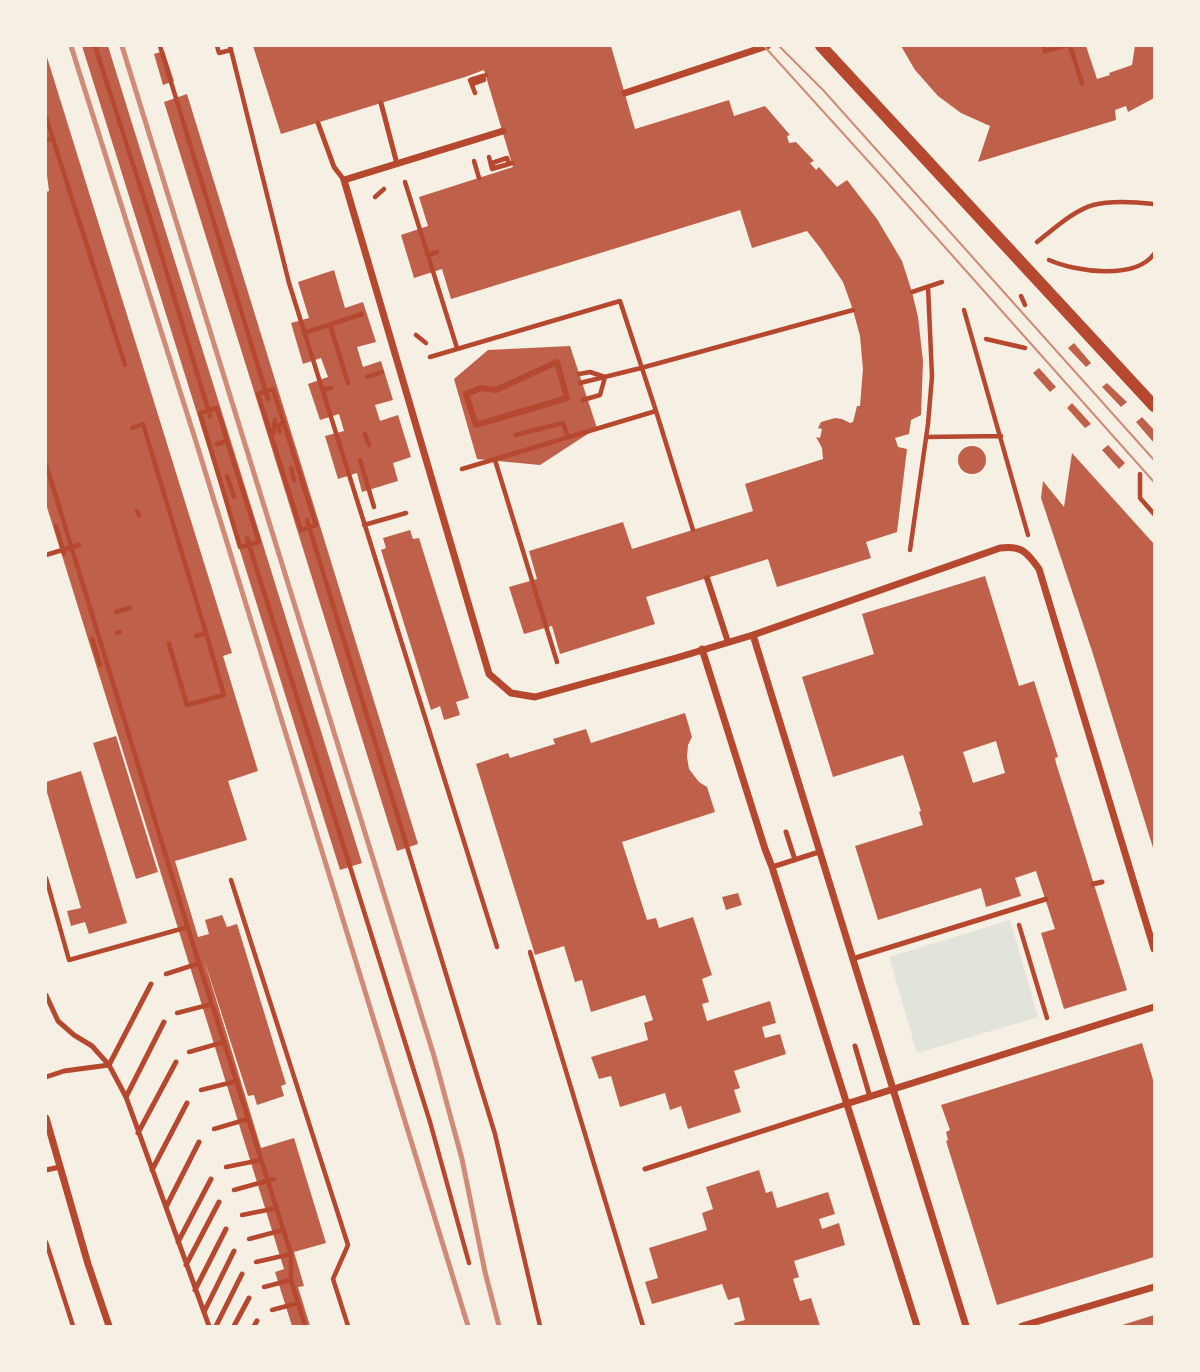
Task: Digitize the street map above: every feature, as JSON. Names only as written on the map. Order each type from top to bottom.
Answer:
[{"type":"street","points":[[625,93],[767,46]]},
{"type":"street","points":[[821,46],[1152,398]]},
{"type":"street","points":[[503,131],[344,180],[489,674],[511,693],[535,697],[753,635],[1000,548],[1013,547],[1029,554],[1039,569],[1154,949]]},
{"type":"street","points":[[557,362],[564,387],[567,398],[476,425],[466,394],[481,388],[496,390],[557,362]]},
{"type":"street","points":[[707,578],[728,642]]},
{"type":"street","points":[[753,635],[966,1326]]},
{"type":"street","points":[[702,649],[917,1326]]},
{"type":"street","points":[[846,1104],[1154,1007]]},
{"type":"street","points":[[46,1118],[88,1264],[110,1326]]},
{"type":"street","points":[[1022,1326],[1154,1287]]},
{"type":"lane","points":[[381,103],[397,164]]},
{"type":"lane","points":[[318,123],[334,167],[344,180]]},
{"type":"lane","points":[[786,832],[795,859]]},
{"type":"lane","points":[[772,867],[819,852]]},
{"type":"lane","points":[[1093,884],[1102,882]]},
{"type":"lane","points":[[852,959],[1046,899]]},
{"type":"lane","points":[[109,1065],[151,984]]},
{"type":"lane","points":[[46,996],[58,1021],[92,1046],[109,1065],[126,1097],[209,1326]]},
{"type":"lane","points":[[126,1097],[164,1022]]},
{"type":"lane","points":[[855,1046],[870,1097]]},
{"type":"lane","points":[[138,1133],[176,1062]]},
{"type":"lane","points":[[46,1077],[109,1065]]},
{"type":"lane","points":[[152,1170],[187,1103]]},
{"type":"lane","points":[[645,1169],[846,1104]]},
{"type":"lane","points":[[166,1207],[199,1142]]},
{"type":"lane","points":[[46,1171],[60,1167]]},
{"type":"lane","points":[[178,1242],[211,1179]]},
{"type":"lane","points":[[186,1265],[219,1202]]},
{"type":"lane","points":[[195,1290],[226,1228]]},
{"type":"lane","points":[[204,1312],[234,1251]]},
{"type":"lane","points":[[216,1326],[242,1274]]},
{"type":"lane","points":[[234,1326],[249,1298]]},
{"type":"path","points":[[95,46],[209,414]]},
{"type":"path","points":[[160,46],[268,399]]},
{"type":"path","points":[[217,46],[219,53],[230,48],[289,284],[497,947]]},
{"type":"path","points":[[1044,46],[1045,51],[1064,46]]},
{"type":"path","points":[[1070,46],[1082,83]]},
{"type":"path","points":[[475,93],[470,80],[483,76],[484,80],[473,84],[472,80],[479,77],[486,75]]},
{"type":"path","points":[[46,117],[125,365]]},
{"type":"path","points":[[46,140],[53,139]]},
{"type":"path","points":[[489,157],[492,169],[509,164],[508,158],[492,163],[494,168],[512,163]]},
{"type":"path","points":[[474,161],[479,178]]},
{"type":"path","points":[[405,182],[457,348]]},
{"type":"path","points":[[375,197],[384,189]]},
{"type":"path","points":[[1037,242],[1073,215],[1093,205],[1119,202],[1154,204]]},
{"type":"path","points":[[428,255],[437,251]]},
{"type":"path","points":[[1039,256],[1058,264],[1096,271],[1128,270],[1149,261],[1154,254]]},
{"type":"path","points":[[912,292],[942,282]]},
{"type":"path","points":[[910,550],[932,376],[928,287]]},
{"type":"path","points":[[564,387],[853,310]]},
{"type":"path","points":[[964,310],[1039,569]]},
{"type":"path","points":[[304,333],[362,314]]},
{"type":"path","points":[[330,325],[348,383]]},
{"type":"path","points":[[416,335],[426,343]]},
{"type":"path","points":[[986,339],[1025,348]]},
{"type":"path","points":[[367,377],[382,372]]},
{"type":"path","points":[[571,376],[590,372],[605,377]]},
{"type":"path","points":[[575,403],[600,395],[605,377]]},
{"type":"path","points":[[322,390],[331,388]]},
{"type":"path","points":[[273,389],[284,423],[316,525],[309,528],[301,530],[258,394],[266,391],[273,389]]},
{"type":"path","points":[[217,408],[259,542],[240,547],[200,414],[209,414],[217,408]]},
{"type":"path","points":[[656,411],[693,530]]},
{"type":"path","points":[[276,423],[284,423]]},
{"type":"path","points":[[271,431],[276,423]]},
{"type":"path","points":[[276,423],[280,432]]},
{"type":"path","points":[[132,428],[143,424],[224,695],[187,705],[169,644]]},
{"type":"path","points":[[365,434],[369,444]]},
{"type":"path","points":[[926,437],[1000,436]]},
{"type":"path","points":[[210,446],[227,444]]},
{"type":"path","points":[[360,460],[374,507]]},
{"type":"path","points":[[495,460],[557,662]]},
{"type":"path","points":[[46,464],[284,1230],[291,1254],[291,1280],[305,1326]]},
{"type":"path","points":[[290,468],[294,480]]},
{"type":"path","points":[[1140,474],[1140,498],[1154,514]]},
{"type":"path","points":[[227,476],[234,497]]},
{"type":"path","points":[[46,494],[54,491]]},
{"type":"path","points":[[364,525],[406,513]]},
{"type":"path","points":[[307,520],[495,1134],[540,1326]]},
{"type":"path","points":[[56,526],[64,554]]},
{"type":"path","points":[[247,538],[430,1122],[469,1263]]},
{"type":"path","points":[[46,555],[79,545]]},
{"type":"path","points":[[116,612],[130,608]]},
{"type":"path","points":[[196,636],[206,633]]},
{"type":"path","points":[[92,639],[100,665]]},
{"type":"path","points":[[46,878],[69,960],[188,927]]},
{"type":"path","points":[[231,880],[348,1245],[333,1279],[348,1326]]},
{"type":"path","points":[[1014,909],[1047,1018]]},
{"type":"path","points":[[530,952],[643,1326]]},
{"type":"path","points":[[166,974],[200,963]]},
{"type":"path","points":[[177,1013],[212,1004]]},
{"type":"path","points":[[189,1052],[224,1042]]},
{"type":"path","points":[[201,1090],[237,1081]]},
{"type":"path","points":[[214,1129],[248,1119]]},
{"type":"path","points":[[226,1167],[261,1160]]},
{"type":"path","points":[[234,1190],[274,1179]]},
{"type":"path","points":[[242,1214],[276,1208]]},
{"type":"path","points":[[249,1239],[284,1230]]},
{"type":"path","points":[[46,1242],[73,1326]]},
{"type":"path","points":[[256,1262],[291,1254]]},
{"type":"path","points":[[264,1287],[291,1280]]},
{"type":"path","points":[[272,1310],[298,1303]]},
{"type":"shaded area","points":[[1010,920],[1038,1017],[917,1053],[889,957]]},
{"type":"building","points":[[82,46],[108,46],[362,863],[340,870]]},
{"type":"building","points":[[253,46],[611,46],[635,129],[729,100],[734,116],[765,106],[790,135],[787,136],[789,143],[796,142],[814,161],[810,163],[816,170],[819,167],[837,187],[847,180],[877,219],[902,261],[912,292],[923,361],[921,415],[911,420],[909,434],[895,438],[898,447],[907,449],[897,532],[866,542],[871,558],[777,587],[768,559],[646,597],[655,624],[560,654],[552,626],[524,634],[509,587],[537,579],[529,551],[623,522],[632,549],[753,511],[745,484],[823,459],[822,448],[816,437],[820,438],[822,429],[818,428],[821,422],[835,418],[853,422],[857,406],[860,406],[863,369],[860,336],[843,282],[807,231],[752,248],[740,210],[451,299],[442,269],[414,278],[401,235],[428,226],[419,197],[513,167],[484,70],[281,134]]},
{"type":"building","points":[[901,46],[1086,46],[1097,79],[1132,65],[1135,46],[1154,46],[1154,98],[1128,112],[1126,106],[1115,110],[1116,120],[978,162],[990,126],[961,113],[938,96],[915,70]]},
{"type":"building","points":[[164,51],[174,81],[163,85],[154,54]]},
{"type":"building","points":[[46,54],[232,653],[223,656],[258,771],[228,781],[247,840],[175,861],[198,937],[209,934],[205,920],[222,915],[227,927],[237,924],[286,1084],[281,1086],[284,1096],[257,1105],[254,1095],[248,1096],[203,956],[261,1148],[294,1138],[326,1243],[294,1252],[304,1286],[298,1287],[310,1326],[292,1326],[275,1272],[284,1269],[46,504],[46,192],[49,191],[46,168]]},
{"type":"building","points":[[187,94],[418,844],[397,851],[164,102]]},
{"type":"building","points":[[334,270],[345,308],[363,302],[376,342],[357,347],[363,367],[381,361],[393,400],[375,405],[380,421],[398,415],[411,457],[393,463],[398,481],[362,492],[357,473],[338,479],[325,436],[344,431],[339,414],[320,420],[308,384],[328,377],[321,358],[303,364],[291,323],[309,318],[298,282]]},
{"type":"building","points":[[1074,343],[1091,363],[1086,367],[1068,348]]},
{"type":"building","points":[[570,346],[597,428],[540,465],[477,459],[454,379],[488,350]]},
{"type":"building","points":[[1039,368],[1056,387],[1050,392],[1033,373]]},
{"type":"building","points":[[1107,383],[1127,402],[1121,407],[1102,387]]},
{"type":"building","points":[[1072,403],[1091,424],[1085,428],[1067,408]]},
{"type":"building","points":[[1142,417],[1154,430],[1154,443],[1136,422]]},
{"type":"building","points":[[1108,445],[1125,463],[1119,469],[1102,450]]},
{"type":"building","points":[[972,446],[982,450],[986,460],[982,470],[972,474],[962,470],[958,460],[962,450]]},
{"type":"building","points":[[1072,453],[1154,544],[1154,851],[1041,498],[1043,481],[1064,507]]},
{"type":"building","points":[[410,530],[413,539],[419,538],[469,698],[456,702],[460,715],[444,720],[440,706],[431,710],[381,550],[386,548],[383,538]]},
{"type":"building","points":[[985,576],[1019,686],[1034,681],[1058,757],[1055,758],[1056,763],[1127,990],[1064,1009],[1041,933],[1055,929],[1036,871],[1015,878],[1021,896],[986,907],[981,888],[878,920],[855,846],[923,825],[919,812],[921,811],[903,755],[833,777],[802,677],[874,654],[862,614]],"holes":[[[996,741],[1005,773],[973,783],[963,752]]]},
{"type":"building","points":[[685,713],[692,737],[688,745],[689,769],[699,782],[707,787],[715,812],[622,842],[647,920],[656,918],[659,928],[693,917],[712,975],[702,979],[709,1002],[702,1004],[707,1021],[770,1001],[776,1023],[762,1027],[765,1038],[780,1034],[786,1054],[734,1071],[740,1088],[734,1090],[741,1112],[688,1129],[681,1106],[670,1110],[665,1093],[620,1107],[611,1076],[599,1079],[591,1057],[648,1040],[644,1023],[653,1020],[645,995],[591,1012],[582,980],[575,982],[564,946],[535,955],[476,764],[508,753],[510,758],[555,744],[553,739],[586,729],[591,743]]},
{"type":"building","points":[[116,736],[158,872],[136,879],[93,743]]},
{"type":"building","points":[[81,771],[127,923],[89,934],[85,922],[71,926],[67,911],[81,908],[46,789],[46,782]]},
{"type":"building","points":[[738,893],[742,905],[726,910],[722,897]]},
{"type":"building","points":[[1142,1043],[1154,1083],[1154,1257],[997,1305],[946,1141],[946,1132],[950,1130],[941,1105]]},
{"type":"building","points":[[759,1170],[766,1193],[772,1191],[777,1208],[828,1192],[835,1214],[819,1219],[822,1229],[839,1223],[845,1245],[794,1261],[799,1277],[793,1279],[800,1301],[811,1298],[820,1326],[735,1326],[734,1323],[745,1320],[739,1297],[728,1300],[722,1284],[652,1304],[645,1282],[658,1278],[649,1248],[707,1230],[702,1213],[713,1209],[706,1187]]},
{"type":"building","points":[[1154,1315],[1154,1326],[1119,1326]]},
{"type":"tram line","points":[[764,46],[1154,482]]},
{"type":"tram line","points":[[779,46],[823,90],[1154,460]]},
{"type":"railway","points":[[71,46],[197,445],[468,1326]]},
{"type":"railway","points":[[122,46],[434,1056],[462,1159],[499,1326]]}]
